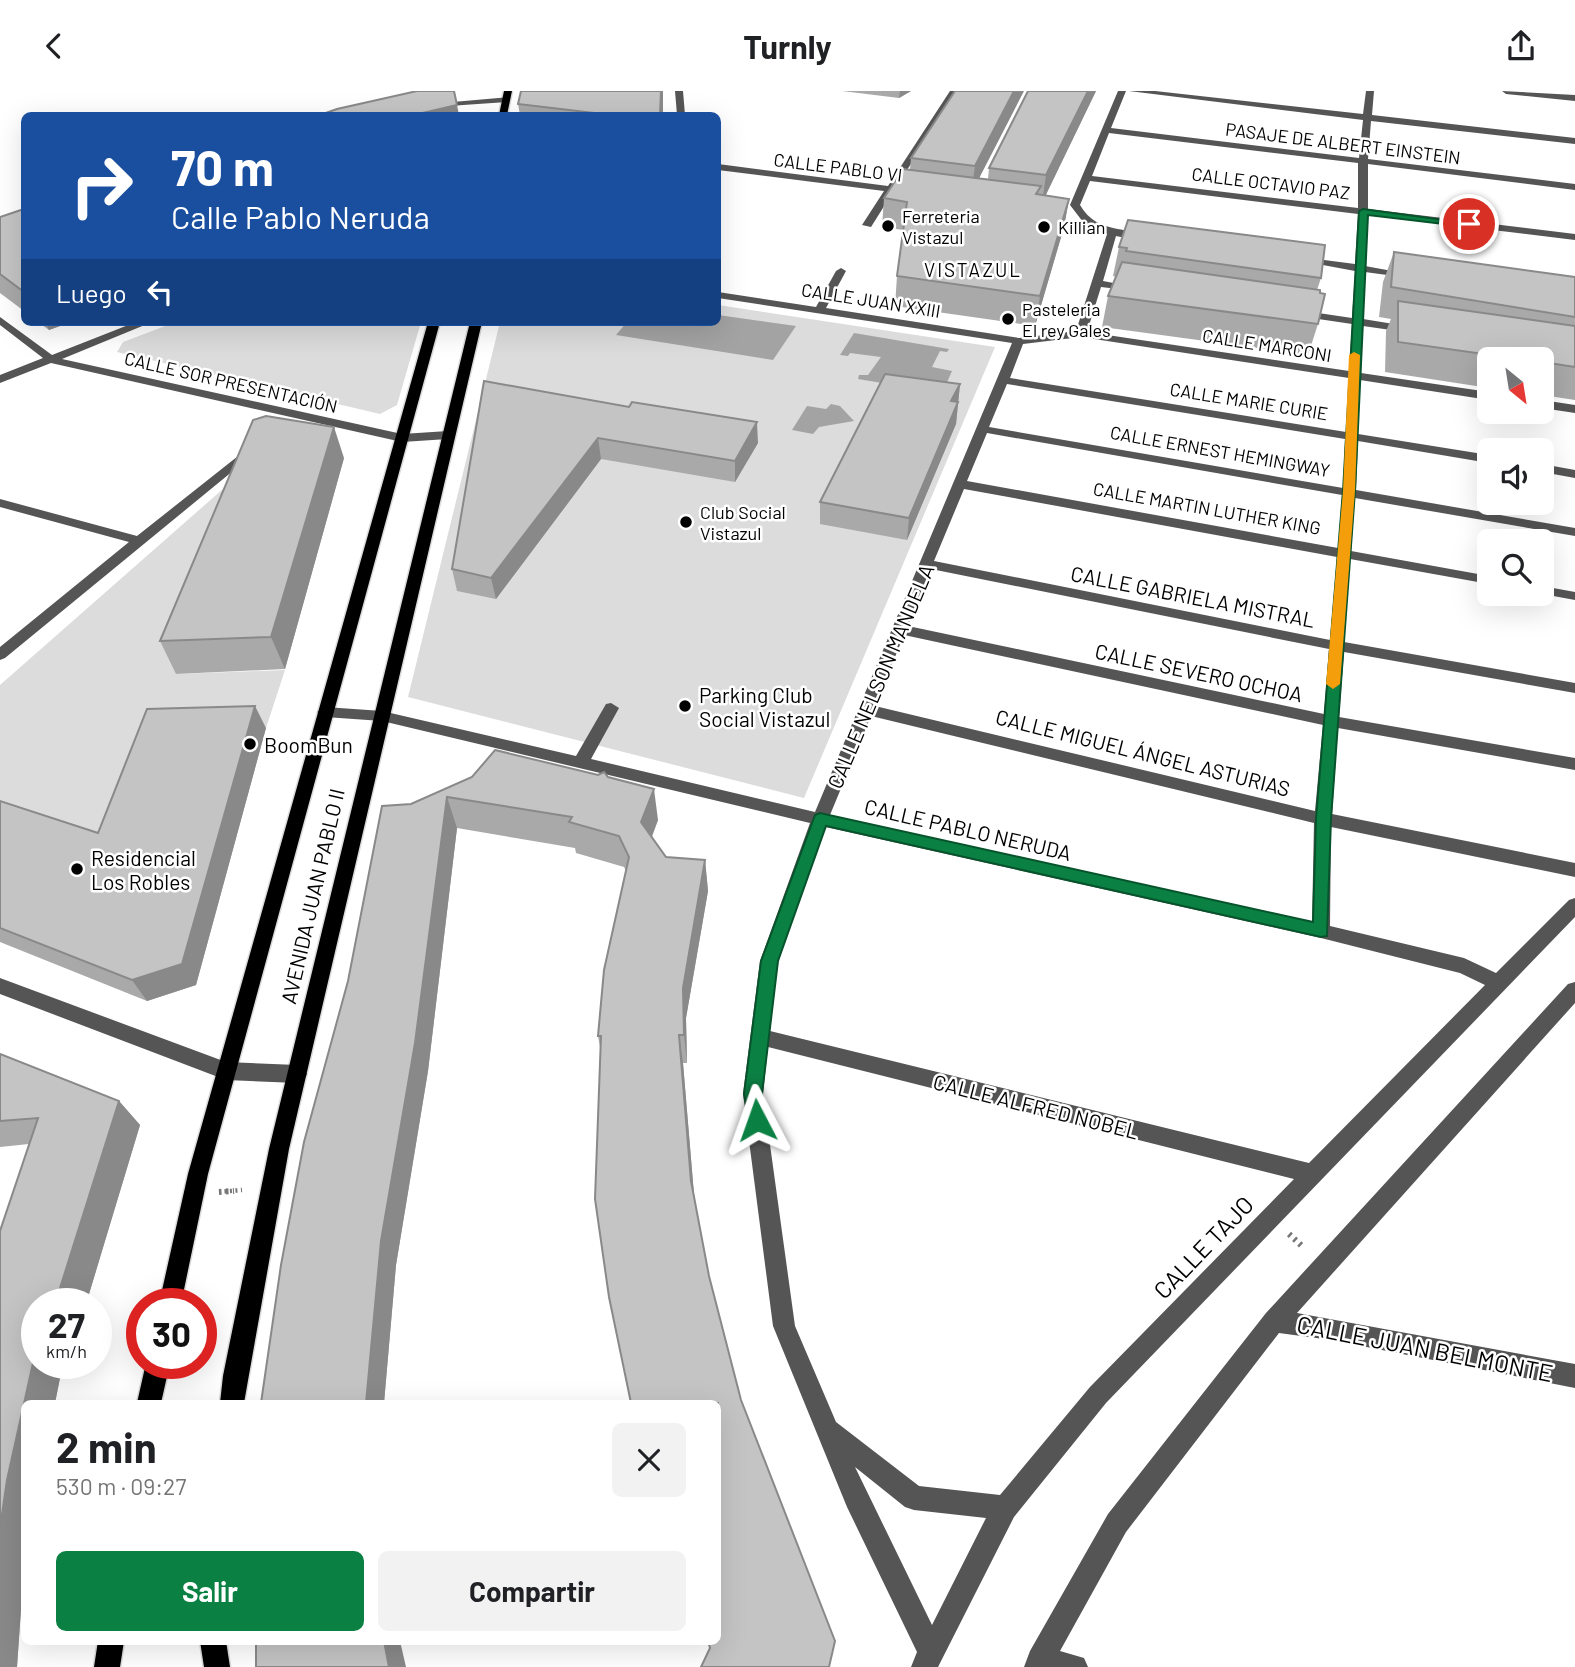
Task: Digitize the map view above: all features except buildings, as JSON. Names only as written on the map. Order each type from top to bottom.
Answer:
[{"type":"main road","points":[[504,112],[508,95]]},
{"type":"main road","name":"AVENIDA JUAN PABLO II","points":[[173,1288],[194,1193],[226,1071],[433,326]]},
{"type":"main road","name":"AVENIDA JUAN PABLO II","points":[[232,1400],[234,1376],[271,1189],[475,326]]},
{"type":"main road","points":[[150,1400],[154,1379]]},
{"type":"main road","points":[[107,1667],[110,1645]]},
{"type":"main road","points":[[214,1645],[217,1667]]},
{"type":"street","points":[[679,91],[681,112]]},
{"type":"street","points":[[867,225],[954,91]]},
{"type":"street","points":[[1079,214],[1075,205],[1122,91]]},
{"type":"street","points":[[1133,91],[1575,141]]},
{"type":"street","points":[[1321,931],[1323,819],[1349,491],[1363,211],[1363,161],[1370,91]]},
{"type":"street","points":[[1506,91],[1575,99]]},
{"type":"street","points":[[421,106],[508,95]]},
{"type":"street","name":"PASAJE DE ALBERT EINSTEIN","points":[[1107,130],[1575,187]]},
{"type":"street","name":"CALLE PABLO VI","points":[[721,167],[927,194]]},
{"type":"street","name":"CALLE OCTAVIO PAZ","points":[[1087,178],[1575,237]]},
{"type":"street","points":[[1066,212],[1079,214],[1112,234],[1161,241]]},
{"type":"street","points":[[1019,341],[1081,334],[1112,234]]},
{"type":"street","points":[[1293,259],[1427,278]]},
{"type":"street","points":[[820,310],[841,271]]},
{"type":"street","points":[[1097,283],[1151,291]]},
{"type":"street","name":"CALLE JUAN XXIII","points":[[721,295],[1019,341]]},
{"type":"street","points":[[1288,311],[1425,331]]},
{"type":"street","points":[[0,320],[52,360]]},
{"type":"street","points":[[0,379],[136,326]]},
{"type":"street","name":"CALLE MARCONI","points":[[1081,334],[1477,395]]},
{"type":"street","name":"CALLE NELSON MANDELA","points":[[927,1659],[784,1326],[753,1094],[769,961],[820,819],[1019,341]]},
{"type":"street","name":"CALLE SOR PRESENTACIÓN","points":[[52,360],[290,418],[402,438],[448,435]]},
{"type":"street","name":"CALLE MARIE CURIE","points":[[1003,380],[1477,457]]},
{"type":"street","points":[[1554,406],[1575,409]]},
{"type":"street","name":"CALLE ERNEST HEMINGWAY","points":[[982,429],[1575,532]]},
{"type":"street","points":[[0,655],[264,439]]},
{"type":"street","points":[[1554,470],[1575,474]]},
{"type":"street","name":"CALLE MARTIN LUTHER KING","points":[[960,484],[1477,578]]},
{"type":"street","points":[[0,503],[139,541]]},
{"type":"street","name":"CALLE GABRIELA MISTRAL","points":[[926,564],[1336,646],[1575,688]]},
{"type":"street","points":[[1554,592],[1575,596]]},
{"type":"street","name":"CALLE SEVERO OCHOA","points":[[899,629],[1331,721],[1575,764]]},
{"type":"street","points":[[581,762],[611,708]]},
{"type":"street","name":"CALLE MIGUEL ÁNGEL ASTURIAS","points":[[866,709],[1323,819],[1575,870]]},
{"type":"street","name":"CALLE PABLO NERUDA","points":[[325,712],[382,716],[820,819],[1321,931],[1464,966],[1500,984]]},
{"type":"street","name":"CALLE TAJO","points":[[927,1659],[1005,1508],[1097,1395],[1575,905]]},
{"type":"street","points":[[0,986],[226,1071],[297,1074]]},
{"type":"street","points":[[1074,1667],[1038,1664],[1117,1523],[1274,1321],[1575,990]]},
{"type":"street","name":"CALLE ALFRED NOBEL","points":[[760,1037],[1313,1174]]},
{"type":"street","name":"CALLE JUAN BELMONTE","points":[[1274,1321],[1575,1376]]},
{"type":"street","name":"CALLE NELSON MANDELA","points":[[828,1431],[914,1498],[1005,1508]]},
{"type":"path","points":[[194,1193],[271,1189]]},
{"type":"path","points":[[1270,1216],[1325,1267]]},
{"type":"shaded area","name":"Club Social Vistazul","points":[[721,305],[995,347],[804,798],[408,697],[499,326],[721,326]]},
{"type":"shaded area","points":[[721,315],[796,326],[773,360],[616,335],[624,326],[721,326]]},
{"type":"shaded area","points":[[165,326],[420,326],[397,405],[380,414],[117,352],[123,342]]},
{"type":"shaded area","points":[[854,333],[949,349],[947,352],[940,351],[932,367],[952,371],[944,389],[948,394],[858,379],[859,375],[868,375],[881,357],[850,353],[848,356],[840,355]]},
{"type":"shaded area","points":[[831,404],[840,406],[854,421],[819,427],[813,434],[792,430],[807,406],[826,409]]},
{"type":"shaded area","points":[[265,452],[177,674],[285,670],[266,728],[159,731],[169,854],[0,817],[0,685]]},
{"type":"slow traffic","points":[[1333,684],[1349,491],[1354,355]]},
{"type":"place","name":"Ferreteria Vistazul","points":[[888,226]]},
{"type":"place","name":"Killian","points":[[1044,227]]},
{"type":"place","name":"Pasteleria El rey Gales","points":[[1008,319]]},
{"type":"place","name":"Club Social Vistazul","points":[[686,522]]},
{"type":"place","name":"Parking Club Social Vistazul","points":[[685,706]]},
{"type":"place","name":"BoomBun","points":[[250,744]]},
{"type":"place","name":"Residencial Los Robles","points":[[77,869]]},
{"type":"district","name":"VISTAZUL","points":[[973,269]]},
{"type":"route","points":[[757,1120],[753,1094],[769,961],[820,819],[1321,931],[1323,819],[1345,552],[1363,211],[1469,224]]}]
